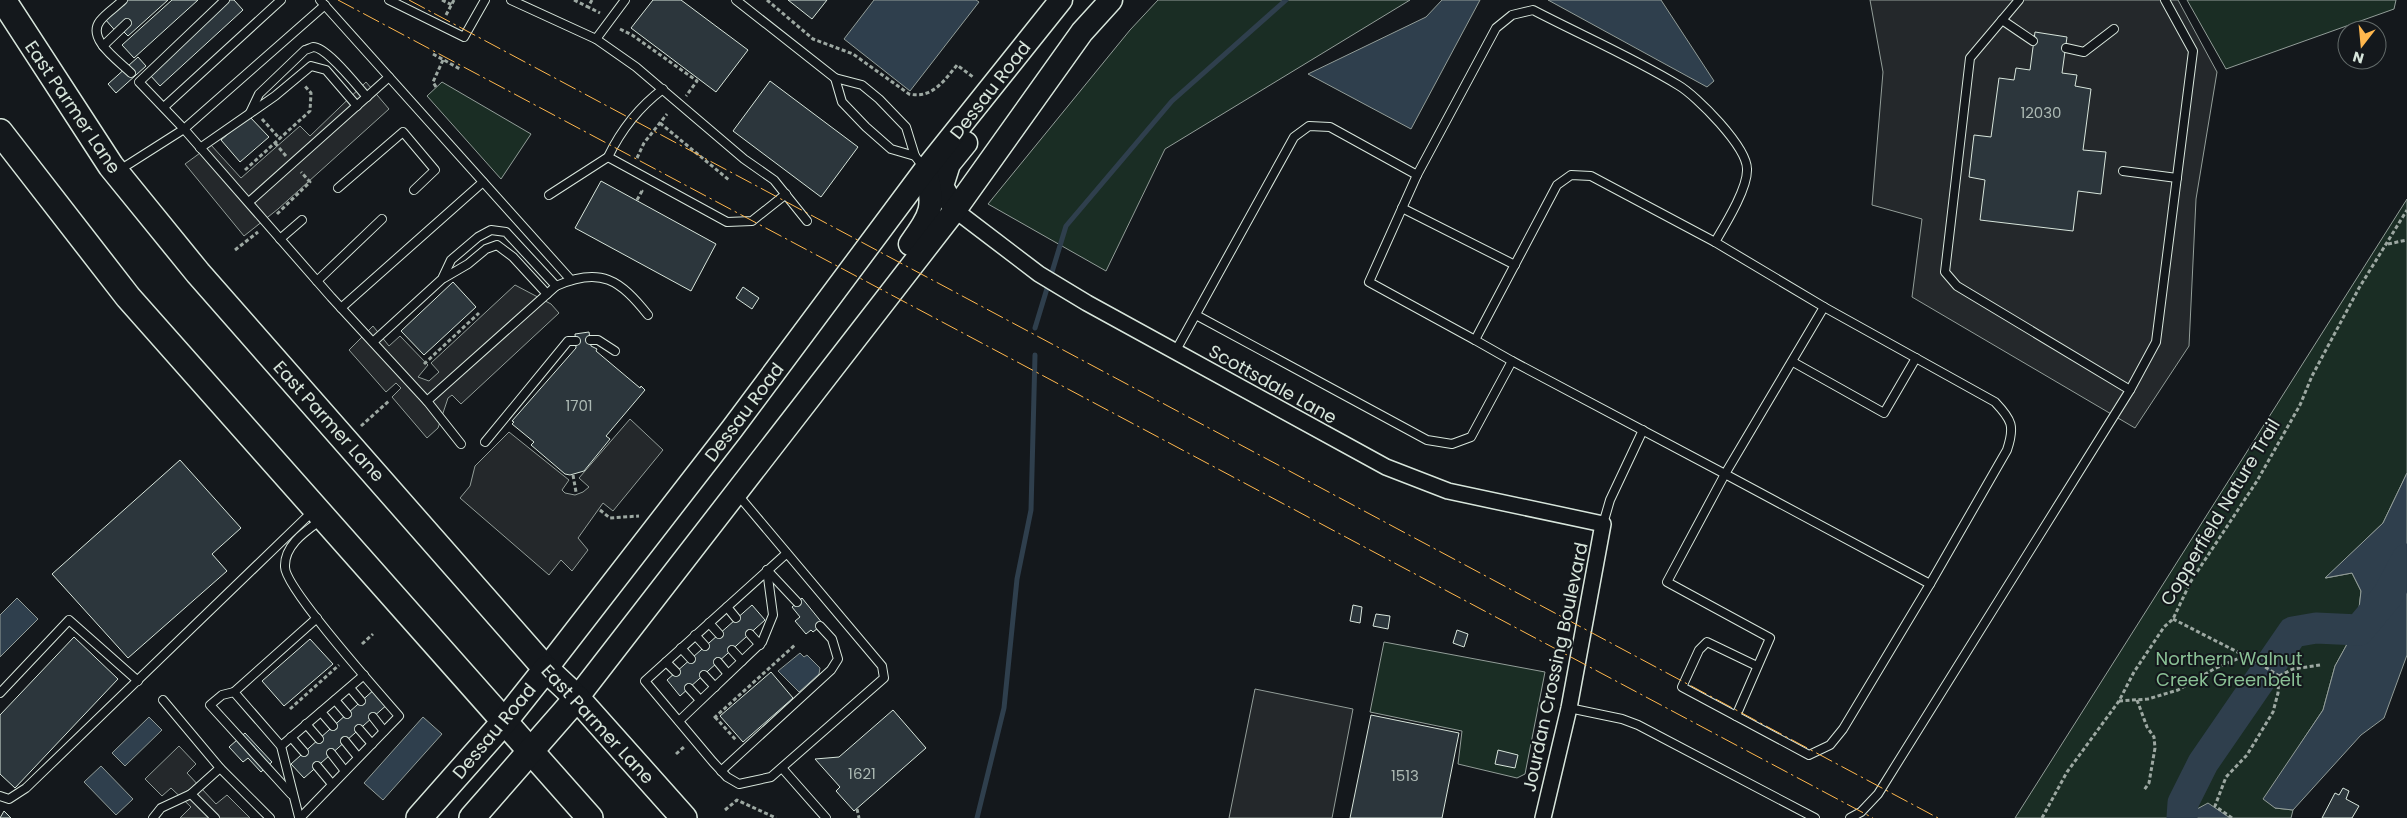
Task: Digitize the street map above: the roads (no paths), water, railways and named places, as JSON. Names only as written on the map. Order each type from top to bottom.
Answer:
[{"type":"main road","name":"East Parmer Lane","points":[[3,0],[116,172],[198,273],[546,669],[576,698],[684,818]]},
{"type":"main road","name":"Dessau Road","points":[[419,818],[504,723],[732,429],[920,163],[992,89],[1061,0]]},
{"type":"main road","points":[[472,818],[576,698],[954,210],[1082,32],[1111,0]]},
{"type":"main road","points":[[954,210],[942,186],[950,164],[986,117],[992,89]]},
{"type":"main road","points":[[0,132],[128,297],[590,818]]},
{"type":"main road","points":[[895,287],[904,252],[930,213],[932,196],[920,163]]},
{"type":"street","name":"Scottsdale Lane","points":[[954,210],[1039,274],[1087,303],[1386,467],[1448,491],[1603,524]]},
{"type":"street","name":"Jourdan Crossing Boulevard","points":[[1543,818],[1569,708],[1603,524]]},
{"type":"lane","points":[[123,0],[99,22],[95,31],[97,40],[130,73]]},
{"type":"lane","points":[[225,0],[139,82],[184,129],[317,281],[427,401],[461,444]]},
{"type":"lane","points":[[389,0],[464,37],[485,0]]},
{"type":"lane","points":[[511,0],[596,38],[663,89],[743,158],[774,180],[806,221]]},
{"type":"lane","points":[[596,38],[625,0]]},
{"type":"lane","points":[[736,0],[835,78],[862,85],[880,99],[906,127],[920,163]]},
{"type":"lane","points":[[2019,0],[1970,58],[1945,272],[1957,286],[2130,390]]},
{"type":"lane","points":[[1850,818],[1861,812],[1878,794],[2130,390],[2156,342],[2193,51],[2165,0]]},
{"type":"lane","points":[[164,107],[277,1]]},
{"type":"lane","points":[[116,172],[184,129],[322,3],[571,280]]},
{"type":"lane","points":[[1715,242],[1740,194],[1747,169],[1742,150],[1729,132],[1680,86],[1533,10],[1512,15],[1496,28],[1417,176],[1369,282],[1512,361],[1930,584]]},
{"type":"lane","points":[[2002,20],[2034,41]]},
{"type":"lane","points":[[103,46],[127,22]]},
{"type":"lane","points":[[2066,48],[2084,52],[2114,29]]},
{"type":"lane","points":[[250,114],[259,94],[306,50],[313,47],[330,57],[367,97]]},
{"type":"lane","points":[[200,148],[275,96],[311,66],[326,70],[357,106]]},
{"type":"lane","points":[[249,202],[389,77]]},
{"type":"lane","points":[[835,78],[842,102],[891,149],[920,163]]},
{"type":"lane","points":[[549,195],[608,157],[616,141],[633,118],[648,101],[663,89]]},
{"type":"lane","points":[[1175,352],[1294,137],[1309,126],[1330,127],[1417,176]]},
{"type":"lane","points":[[338,188],[404,132],[436,170],[414,190]]},
{"type":"lane","points":[[608,157],[727,222],[752,221],[786,194]]},
{"type":"lane","points":[[2124,171],[2177,178]]},
{"type":"lane","points":[[1475,340],[1557,185],[1571,175],[1591,176],[1715,242],[1824,307],[1995,402],[2008,415],[2013,431],[2008,450],[1843,729],[1830,744],[1809,755],[1682,687],[1699,650],[1707,642],[1757,666]]},
{"type":"lane","points":[[342,308],[483,182]]},
{"type":"lane","points":[[1402,208],[1515,265]]},
{"type":"lane","points":[[317,281],[382,219]]},
{"type":"lane","points":[[280,239],[302,220]]},
{"type":"lane","points":[[442,279],[452,260],[478,237],[491,230],[506,232],[556,286]]},
{"type":"lane","points":[[373,342],[442,279],[468,264],[486,249],[497,245],[513,257],[547,294]]},
{"type":"lane","points":[[427,401],[556,286],[571,280],[595,278],[613,280],[633,296],[648,315]]},
{"type":"lane","points":[[1736,716],[1770,638],[1667,582],[1725,474],[1824,307]]},
{"type":"lane","points":[[1196,315],[1428,440],[1452,444],[1471,437],[1512,361]]},
{"type":"lane","points":[[590,340],[598,340],[615,351]]},
{"type":"lane","points":[[484,442],[568,341],[576,341]]},
{"type":"lane","points":[[1793,362],[1884,413],[1916,358]]},
{"type":"lane","points":[[1603,524],[1610,500],[1643,430]]},
{"type":"lane","points":[[735,493],[787,553],[882,666],[884,678],[771,778],[739,784],[721,771],[645,681],[787,553]]},
{"type":"lane","points":[[300,818],[399,716],[293,587],[285,568],[289,550],[319,514]]},
{"type":"lane","points":[[0,796],[8,799],[26,788],[138,681],[319,514]]},
{"type":"lane","points":[[767,570],[797,602]]},
{"type":"lane","points":[[679,721],[760,645],[773,615],[767,570]]},
{"type":"lane","points":[[726,607],[736,618]]},
{"type":"lane","points":[[294,797],[210,705],[222,695],[234,692],[317,618]]},
{"type":"lane","points":[[0,693],[69,620],[138,681]]},
{"type":"lane","points":[[709,622],[719,634]]},
{"type":"lane","points":[[721,771],[831,670],[838,660],[832,639],[820,626]]},
{"type":"lane","points":[[750,634],[760,645]]},
{"type":"lane","points":[[695,636],[705,646]]},
{"type":"lane","points":[[681,648],[691,659]]},
{"type":"lane","points":[[732,650],[742,661]]},
{"type":"lane","points":[[666,662],[676,672]]},
{"type":"lane","points":[[718,662],[728,674]]},
{"type":"lane","points":[[281,746],[364,675]]},
{"type":"lane","points":[[704,675],[715,687]]},
{"type":"lane","points":[[350,688],[361,702]]},
{"type":"lane","points":[[689,688],[700,700]]},
{"type":"lane","points":[[234,692],[281,746],[300,818]]},
{"type":"lane","points":[[164,700],[220,768],[270,818]]},
{"type":"lane","points":[[335,700],[347,714]]},
{"type":"lane","points":[[1569,708],[1622,719],[1638,725],[1815,818]]},
{"type":"lane","points":[[321,712],[333,726]]},
{"type":"lane","points":[[373,717],[384,731]]},
{"type":"lane","points":[[306,724],[319,739]]},
{"type":"lane","points":[[359,729],[372,744]]},
{"type":"lane","points":[[291,737],[304,752]]},
{"type":"lane","points":[[345,741],[358,757]]},
{"type":"lane","points":[[331,753],[345,771]]},
{"type":"lane","points":[[317,766],[332,784]]},
{"type":"lane","points":[[153,818],[161,808],[176,799],[191,794],[220,768]]},
{"type":"lane","points":[[782,768],[826,818]]},
{"type":"lane","points":[[191,794],[215,818]]},
{"type":"water","points":[[874,0],[976,0],[979,2],[910,91],[844,39]]},
{"type":"water","points":[[1442,0],[1480,0],[1411,129],[1308,74],[1426,17]]},
{"type":"water","points":[[1548,0],[1661,0],[1714,81],[1707,87]]},
{"type":"water","points":[[2407,473],[2407,655],[2384,718],[2361,735],[2293,810],[2275,808],[2263,799],[2323,710],[2335,666],[2357,626],[2361,591],[2352,573],[2325,578],[2383,523]]},
{"type":"water","points":[[17,598],[38,619],[0,657],[0,615]]},
{"type":"water","points":[[800,653],[804,657],[807,655],[820,668],[819,674],[799,692],[778,671]]},
{"type":"water","points":[[149,717],[162,730],[125,766],[112,753]]},
{"type":"water","points":[[423,717],[442,734],[383,800],[364,783]]},
{"type":"water","points":[[101,766],[133,799],[116,815],[84,782]]},
{"type":"water","points":[[2208,803],[2230,818],[2170,818],[2186,815]]},
{"type":"waterway","points":[[1035,328],[1066,226],[1172,101],[1286,0]]},
{"type":"waterway","points":[[977,818],[1004,708],[1017,579],[1031,510],[1035,355]]},
{"type":"waterway","points":[[2182,818],[2183,803],[2203,763],[2293,632],[2316,628],[2359,630],[2388,595],[2407,559]]},
{"type":"park label","name":"Northern Walnut Creek Greenbelt","points":[[2229,668]]}]
